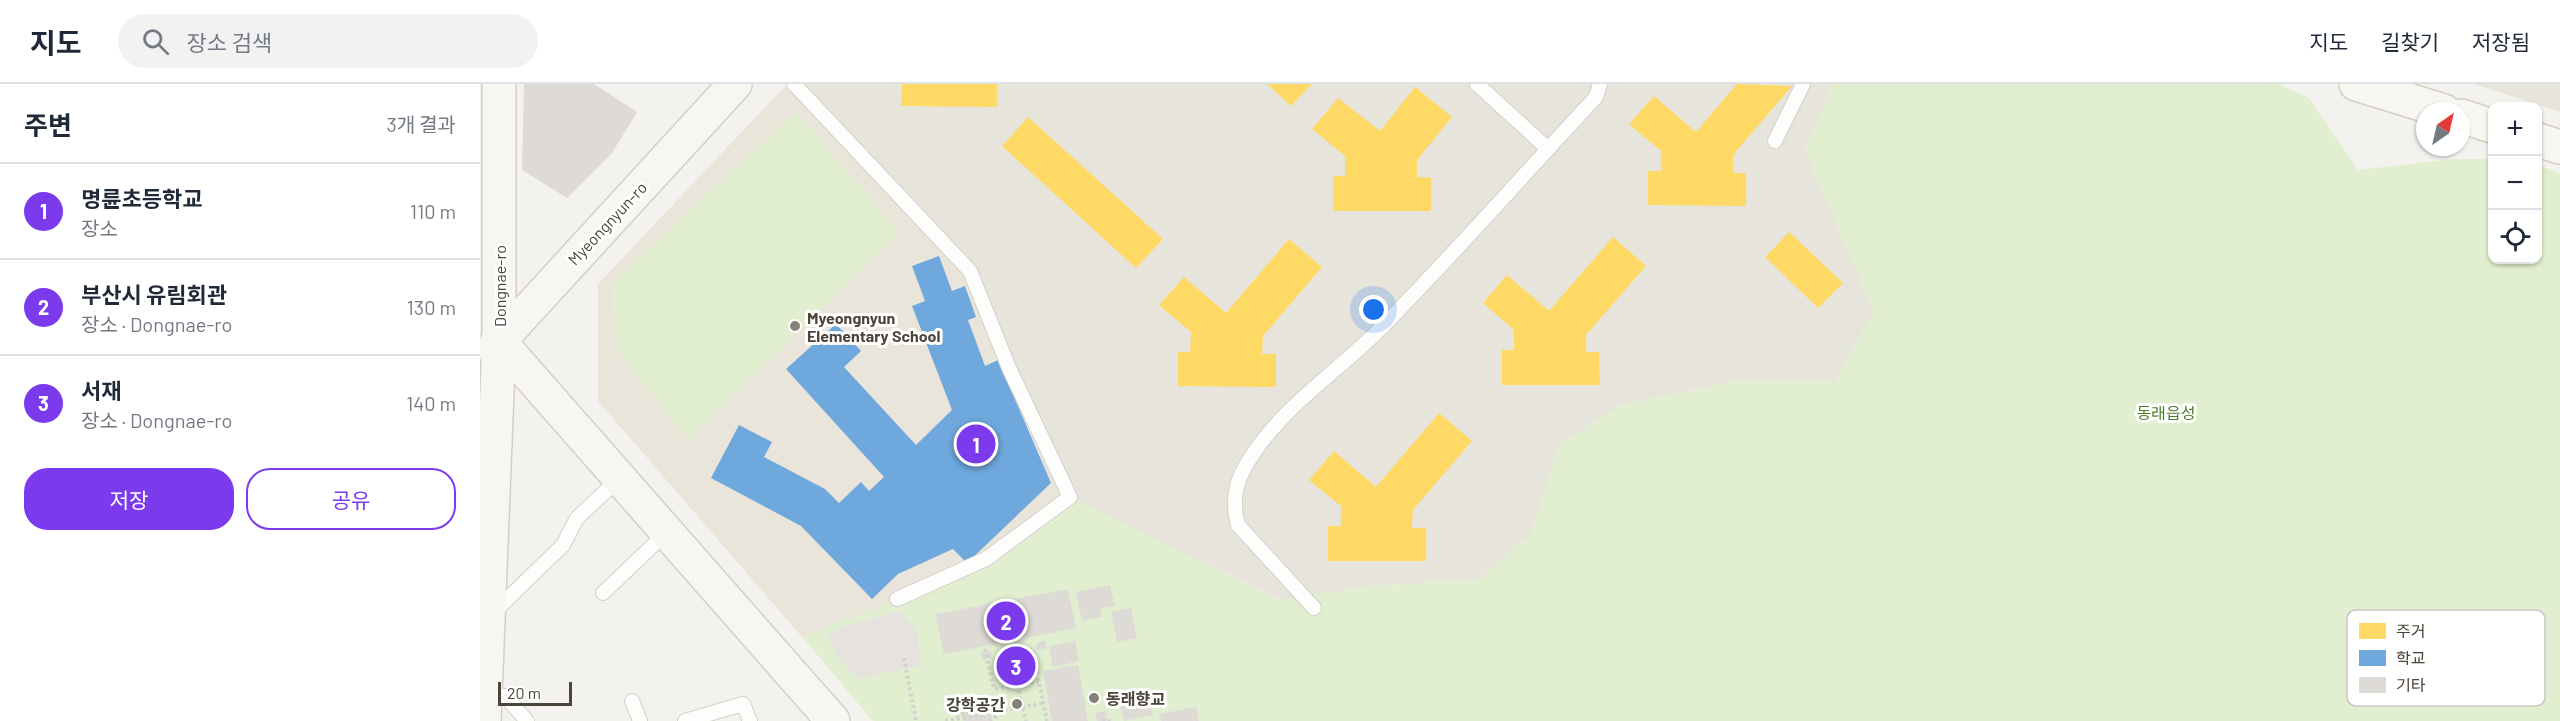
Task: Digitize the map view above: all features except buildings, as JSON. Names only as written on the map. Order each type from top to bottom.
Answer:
[{"type":"main road","name":"Dongnae-ro","points":[[499,84],[490,351],[620,478],[832,721]]},
{"type":"main road","name":"Myeongnyun-ro","points":[[490,351],[735,84]]},
{"type":"main road","points":[[2356,84],[2416,102]]},
{"type":"main road","points":[[2470,119],[2488,124]]},
{"type":"main road","points":[[2542,141],[2560,147]]},
{"type":"main road","points":[[485,708],[490,351]]},
{"type":"lane","points":[[794,84],[970,271],[1009,368],[1070,498],[986,559],[897,599]]},
{"type":"lane","points":[[1477,84],[1548,148]]},
{"type":"lane","points":[[1314,608],[1239,525],[1234,511],[1236,482],[1251,456],[1292,406],[1381,328],[1596,97],[1600,84]]},
{"type":"lane","points":[[1775,141],[1803,84]]},
{"type":"lane","points":[[488,618],[563,545],[577,518],[620,478]]},
{"type":"lane","points":[[603,593],[667,532]]},
{"type":"lane","points":[[485,708],[505,696],[527,721]]},
{"type":"lane","points":[[632,701],[640,721]]},
{"type":"lane","points":[[685,721],[743,704],[750,721]]},
{"type":"path","points":[[985,649],[994,689],[1038,679],[1047,721]]},
{"type":"path","points":[[904,658],[916,721]]},
{"type":"path","points":[[1017,685],[1026,721]]},
{"type":"path","points":[[945,721],[1043,704]]},
{"type":"path","points":[[955,721],[976,707],[1002,712]]},
{"type":"path","points":[[989,721],[1002,712]]},
{"type":"path","points":[[1102,721],[1112,721]]},
{"type":"shaded area","name":"Myeongnyun Elementary School","points":[[787,84],[794,84],[970,271],[1070,497],[986,559],[897,599],[802,637],[598,401],[598,284]]},
{"type":"shaded area","points":[[794,84],[1833,84],[1805,151],[1874,312],[1835,381],[1732,382],[1622,405],[1559,444],[1532,533],[1479,579],[1372,586],[1280,600],[1070,497]]},
{"type":"shaded area","points":[[2474,84],[2560,84],[2560,112],[2542,106],[2542,102],[2529,102]]},
{"type":"shaded area","points":[[900,611],[917,631],[921,665],[859,679],[837,656],[828,635],[845,626]]},
{"type":"green space","name":"동래읍성","points":[[1833,84],[2278,84],[2309,98],[2358,170],[2453,159],[2488,159],[2488,264],[2542,264],[2542,166],[2560,173],[2560,721],[873,721],[802,637],[897,599],[986,559],[1070,497],[1280,600],[1372,586],[1479,579],[1532,533],[1559,444],[1622,405],[1732,382],[1835,381],[1874,312],[1805,151]]},
{"type":"green space","points":[[796,112],[899,232],[689,439],[619,353],[610,285]]},
{"type":"place","name":"Myeongnyun Elementary School","points":[[795,326]]},
{"type":"place","name":"명륜초등학교","points":[[976,444]]},
{"type":"place","name":"부산시 유림회관","points":[[1006,621]]},
{"type":"place","name":"서재","points":[[1016,666]]},
{"type":"place","name":"동래향교","points":[[1094,698]]},
{"type":"place","name":"강학공간","points":[[1017,704]]}]
